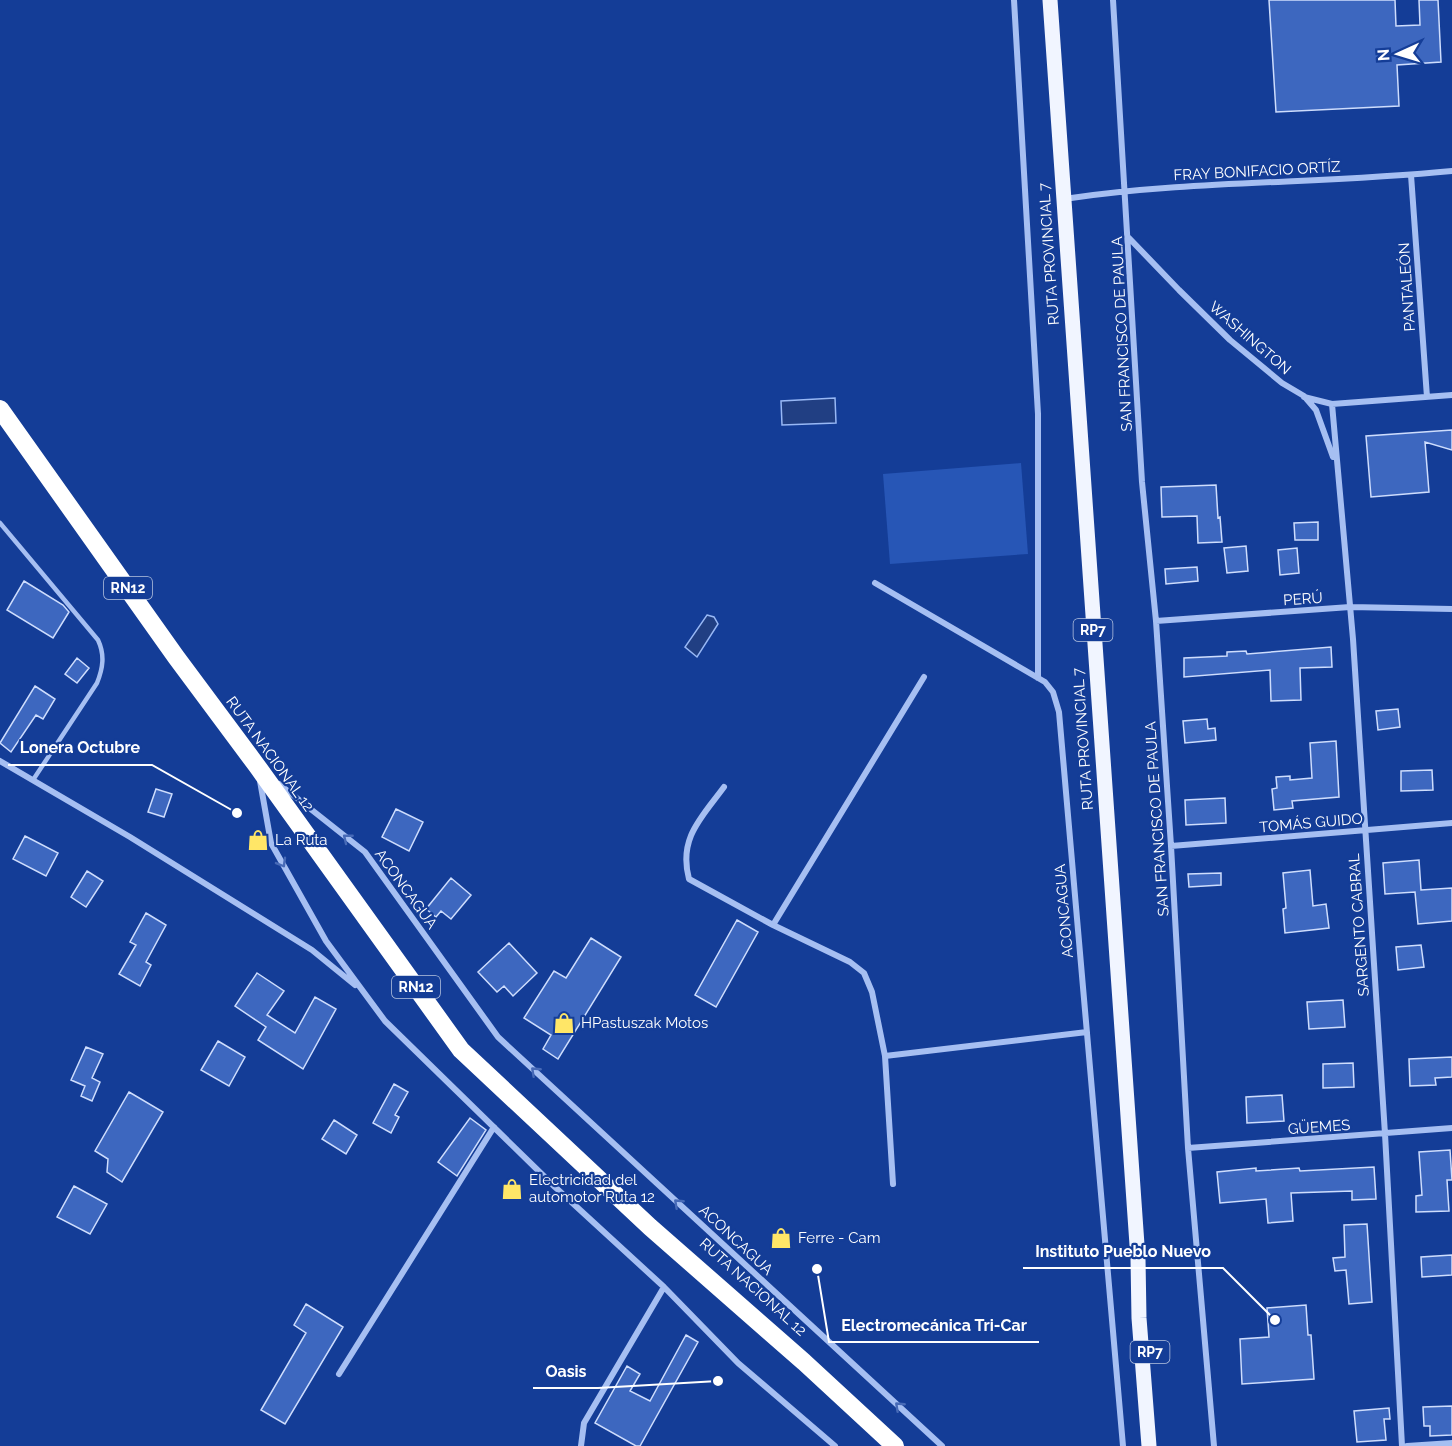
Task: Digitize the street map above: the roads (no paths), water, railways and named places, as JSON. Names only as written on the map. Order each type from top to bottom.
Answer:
[{"type":"highway","name":"RUTA NACIONAL 12","points":[[0,409],[176,657],[461,1050],[603,1183],[895,1446]]},
{"type":"highway","name":"RUTA NACIONAL 12","points":[[603,1183],[621,1193],[903,1446]]},
{"type":"main road","name":"RUTA PROVINCIAL 7","points":[[1050,0],[1149,1446]]},
{"type":"main road","name":"RUTA PROVINCIAL 7","points":[[1138,1259],[1147,1308],[1158,1446]]},
{"type":"street","points":[[1014,0],[1038,414],[1038,678]]},
{"type":"street","name":"SAN FRANCISCO DE PAULA","points":[[1113,0],[1142,482],[1172,846],[1188,1148],[1214,1446]]},
{"type":"street","name":"FRAY BONIFACIO ORTÍZ","points":[[1063,199],[1123,190],[1452,171]]},
{"type":"street","name":"PANTALEÓN","points":[[1411,175],[1427,397]]},
{"type":"street","name":"WASHINGTON","points":[[1129,237],[1230,340],[1282,383],[1304,396],[1316,410],[1336,467]]},
{"type":"street","points":[[1304,396],[1332,404],[1452,395]]},
{"type":"street","name":"SARGENTO CABRAL","points":[[1332,404],[1350,607],[1385,1134],[1402,1446]]},
{"type":"street","name":"ACONCAGUA","points":[[875,583],[1045,682],[1053,692],[1059,712],[1123,1446]]},
{"type":"street","name":"PERÚ","points":[[1155,621],[1350,607],[1452,609]]},
{"type":"street","points":[[773,925],[924,677]]},
{"type":"street","points":[[0,760],[130,837],[312,951],[362,991]]},
{"type":"street","points":[[257,766],[271,843],[326,941],[385,1021],[664,1287],[738,1363],[835,1446]]},
{"type":"street","name":"ACONCAGUA","points":[[257,766],[365,852],[498,1037],[942,1446]]},
{"type":"street","points":[[724,787],[691,832],[686,865],[689,879],[773,925],[850,962],[864,973],[872,992],[885,1056],[893,1184]]},
{"type":"street","name":"TOMÁS GUIDO","points":[[1172,846],[1452,824]]},
{"type":"street","points":[[885,1056],[1087,1032]]},
{"type":"street","points":[[339,1374],[494,1127]]},
{"type":"street","name":"GÜEMES","points":[[1188,1148],[1452,1128]]},
{"type":"street","points":[[582,1445],[584,1423],[664,1287]]},
{"type":"street","points":[[1122,1437],[1130,1446]]},
{"type":"street","points":[[1407,1446],[1452,1443]]},
{"type":"lane","points":[[0,524],[98,640],[103,652],[102,670],[97,683],[33,780]]},
{"type":"place","name":"Lonera Octubre","points":[[237,813]]},
{"type":"place","name":"La Ruta","points":[[258,840]]},
{"type":"place","name":"HPastuszak Motos","points":[[564,1023]]},
{"type":"place","name":"Electricidad del automotor Ruta 12","points":[[512,1189]]},
{"type":"place","name":"Ferre - Cam","points":[[781,1238]]},
{"type":"place","name":"Electromecánica Tri-Car","points":[[817,1269]]},
{"type":"place","name":"Instituto Pueblo Nuevo","points":[[1275,1320]]},
{"type":"place","name":"Oasis","points":[[718,1381]]}]
